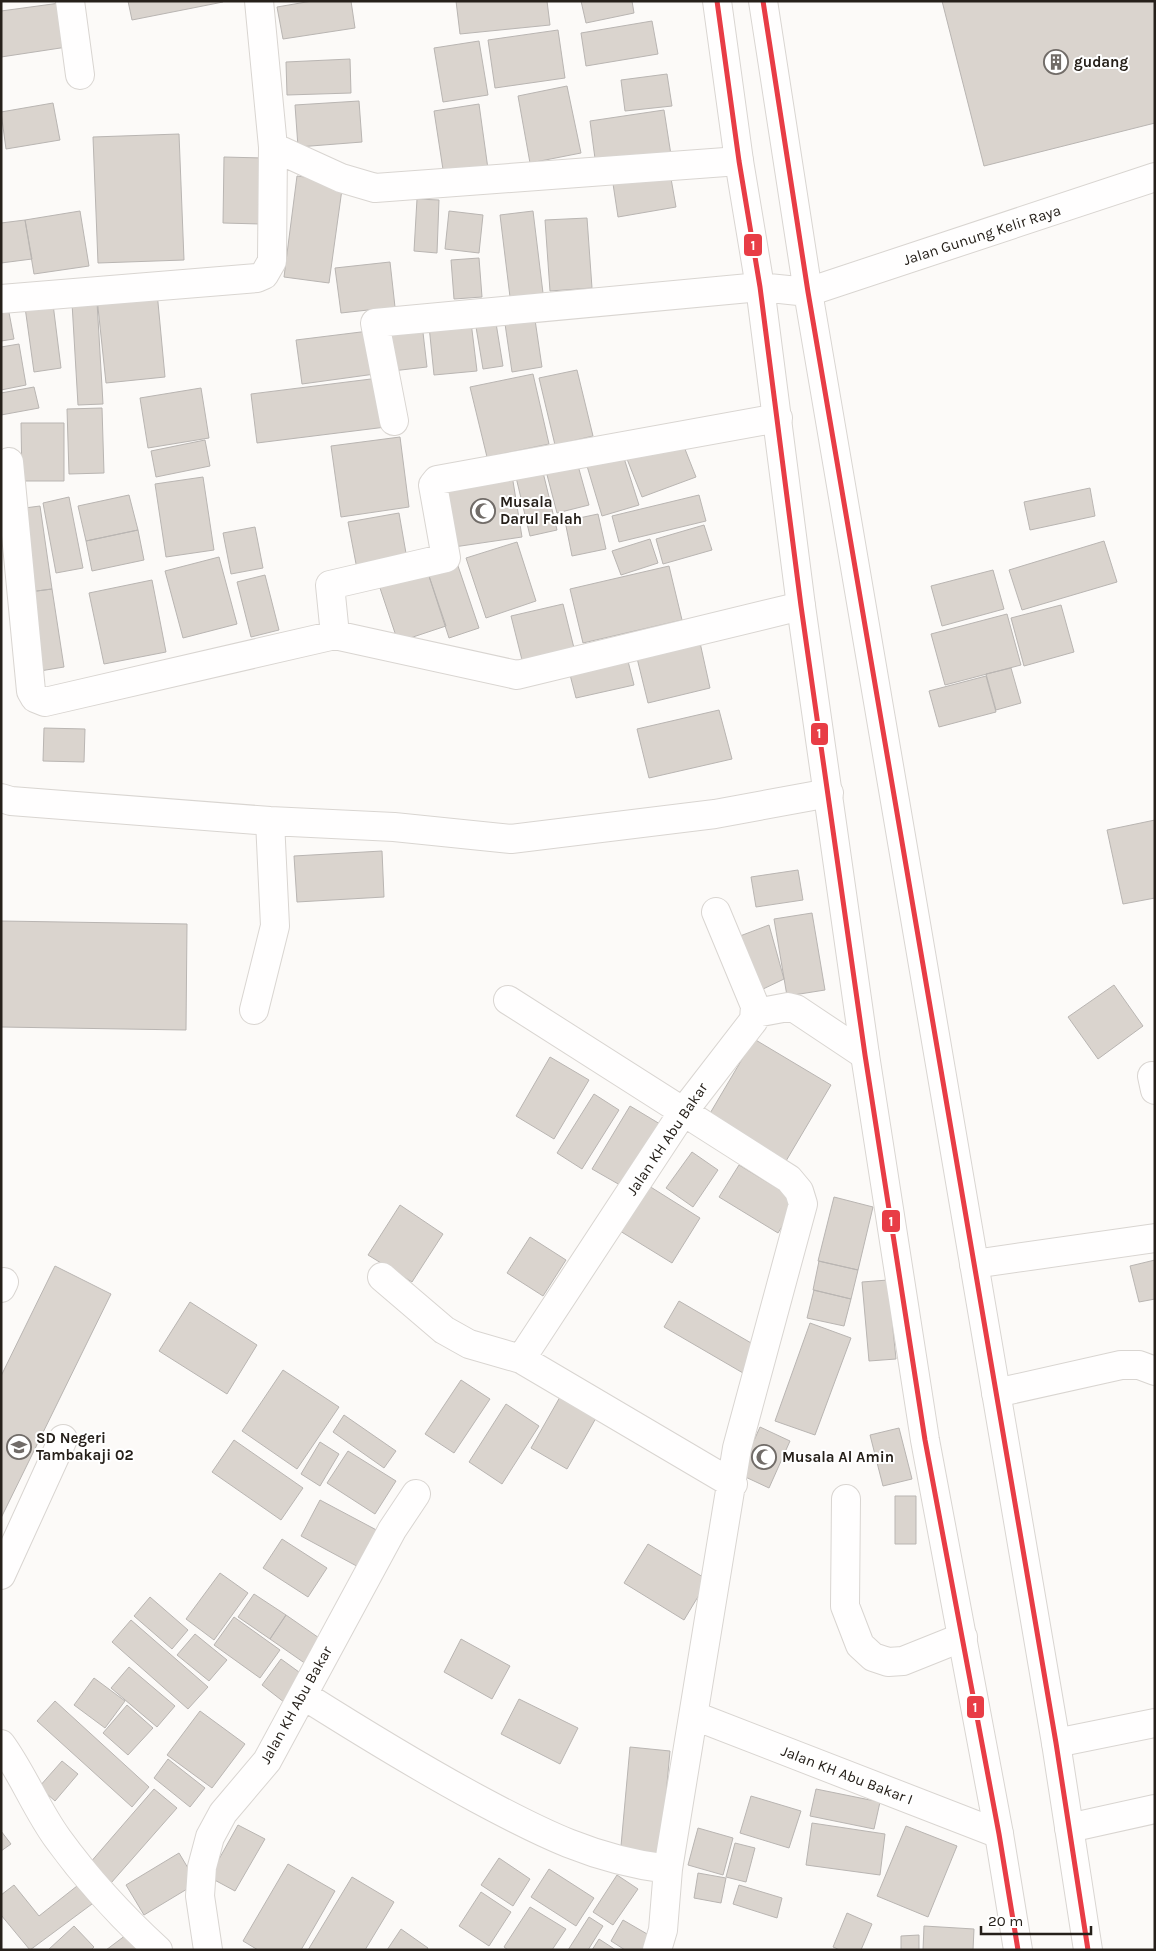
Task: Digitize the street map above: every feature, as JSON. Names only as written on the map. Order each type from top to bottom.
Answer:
[{"type":"main road","points":[[70,1],[80,75]]},
{"type":"main road","points":[[1,299],[257,278],[264,275],[272,261],[273,147],[259,1]]},
{"type":"main road","points":[[717,1],[739,161],[760,287],[801,606],[865,1055],[925,1440],[999,1834],[1018,1950]]},
{"type":"main road","points":[[763,1],[808,292],[1056,1743],[1088,1950]]},
{"type":"main road","points":[[273,147],[340,178],[375,188],[739,161]]},
{"type":"main road","name":"Jalan Gunung Kelir Raya","points":[[808,292],[1155,177]]},
{"type":"main road","points":[[394,421],[376,323],[760,287],[808,292]]},
{"type":"main road","points":[[335,635],[330,585],[446,558],[434,485],[437,480],[778,418]]},
{"type":"main road","points":[[9,462],[31,692],[40,701],[55,700],[335,635],[516,675],[801,606]]},
{"type":"main road","points":[[1,798],[11,801],[394,827],[511,840],[715,814],[829,792]]},
{"type":"main road","points":[[254,1010],[275,926],[270,820]]},
{"type":"main road","points":[[716,912],[755,1006],[756,1013],[788,1007],[796,1009],[865,1055]]},
{"type":"main road","points":[[508,1000],[789,1179],[799,1191],[803,1204],[738,1448],[695,1716],[668,1869],[663,1930],[657,1950]]},
{"type":"main road","name":"Jalan KH Abu Bakar","points":[[522,1359],[683,1112],[751,1025],[756,1013]]},
{"type":"main road","points":[[974,1264],[1155,1238]]},
{"type":"main road","points":[[382,1277],[444,1330],[469,1344],[522,1359],[733,1484]]},
{"type":"main road","points":[[996,1393],[1121,1365],[1139,1365],[1155,1370]]},
{"type":"main road","points":[[1,1575],[63,1439]]},
{"type":"main road","name":"Jalan KH Abu Bakar","points":[[208,1950],[200,1896],[202,1867],[210,1837],[223,1813],[267,1761],[392,1530],[416,1494]]},
{"type":"main road","points":[[846,1499],[844,1606],[860,1645],[873,1657],[888,1662],[903,1661],[962,1637]]},
{"type":"main road","points":[[302,1695],[423,1769],[534,1829],[584,1851],[639,1865],[668,1869]]},
{"type":"main road","name":"Jalan KH Abu Bakar I","points":[[695,1716],[999,1834]]},
{"type":"main road","points":[[1056,1743],[1155,1724]]},
{"type":"main road","points":[[1,1744],[15,1763],[57,1838],[126,1921],[158,1950]]},
{"type":"main road","points":[[1069,1828],[1155,1809]]},
{"type":"building","points":[[128,1],[223,1],[223,2],[132,20]]},
{"type":"building","points":[[312,1],[351,1],[355,28],[283,39],[277,7]]},
{"type":"building","points":[[456,1],[547,1],[550,25],[460,34]]},
{"type":"building","points":[[581,1],[632,1],[634,13],[586,23]]},
{"type":"building","name":"gudang","points":[[942,1],[1155,1],[1155,123],[984,166]]},
{"type":"building","points":[[60,3],[67,47],[1,57],[1,11]]},
{"type":"building","points":[[652,21],[658,54],[586,66],[581,33]]},
{"type":"building","points":[[558,30],[565,78],[495,88],[488,40]]},
{"type":"building","points":[[479,41],[488,95],[443,102],[434,48]]},
{"type":"building","points":[[350,59],[351,93],[287,95],[286,62]]},
{"type":"building","points":[[667,74],[672,106],[625,111],[621,80]]},
{"type":"building","points":[[567,86],[581,153],[530,163],[518,96]]},
{"type":"building","points":[[359,101],[362,142],[298,147],[295,105]]},
{"type":"building","points":[[53,103],[60,140],[6,149],[1,112]]},
{"type":"building","points":[[479,104],[488,169],[444,176],[434,111]]},
{"type":"building","points":[[664,110],[671,155],[596,166],[590,121]]},
{"type":"building","points":[[179,134],[184,260],[98,263],[93,137]]},
{"type":"building","points":[[224,157],[262,158],[260,224],[223,223]]},
{"type":"building","points":[[669,167],[676,207],[618,217],[612,177]]},
{"type":"building","points":[[297,176],[343,182],[329,283],[284,277]]},
{"type":"building","points":[[417,199],[439,200],[437,253],[414,251]]},
{"type":"building","points":[[80,211],[89,266],[34,274],[25,220]]},
{"type":"building","points":[[449,211],[483,215],[479,253],[445,249]]},
{"type":"building","points":[[533,211],[543,293],[510,297],[500,215]]},
{"type":"building","points":[[587,218],[592,288],[550,291],[545,220]]},
{"type":"building","points":[[25,220],[32,259],[1,263],[1,223]]},
{"type":"building","points":[[479,258],[482,297],[454,299],[451,260]]},
{"type":"building","points":[[390,262],[395,307],[341,313],[335,268]]},
{"type":"building","points":[[157,292],[165,377],[106,383],[97,298]]},
{"type":"building","points":[[52,296],[61,368],[34,372],[24,300]]},
{"type":"building","points":[[1,302],[7,302],[14,339],[1,341]]},
{"type":"building","points":[[97,302],[103,404],[78,405],[72,303]]},
{"type":"building","points":[[534,313],[542,367],[512,372],[504,317]]},
{"type":"building","points":[[495,317],[503,366],[483,369],[475,321]]},
{"type":"building","points":[[471,322],[477,371],[434,375],[429,326]]},
{"type":"building","points":[[422,324],[427,367],[392,371],[386,328]]},
{"type":"building","points":[[369,331],[375,374],[302,384],[296,340]]},
{"type":"building","points":[[19,344],[26,385],[1,390],[1,347]]},
{"type":"building","points":[[577,370],[593,436],[555,445],[539,378]]},
{"type":"building","points":[[533,374],[549,444],[487,457],[470,387]]},
{"type":"building","points":[[379,378],[386,427],[257,443],[251,394]]},
{"type":"building","points":[[34,387],[39,408],[1,415],[1,393]]},
{"type":"building","points":[[201,388],[209,438],[148,448],[140,398]]},
{"type":"building","points":[[102,408],[104,473],[69,474],[67,409]]},
{"type":"building","points":[[21,423],[64,423],[64,481],[22,481]]},
{"type":"building","points":[[400,437],[409,507],[341,517],[331,446]]},
{"type":"building","points":[[681,439],[696,477],[642,497],[627,459]]},
{"type":"building","points":[[205,440],[210,466],[156,477],[151,451]]},
{"type":"building","points":[[623,455],[639,505],[602,516],[587,466]]},
{"type":"building","points":[[577,462],[589,505],[557,513],[546,471]]},
{"type":"building","points":[[542,468],[557,530],[530,536],[515,473]]},
{"type":"building","name":"Musala Darul Falah","points":[[512,475],[522,537],[454,547],[444,485]]},
{"type":"building","points":[[203,477],[214,550],[166,557],[155,484]]},
{"type":"building","points":[[1090,488],[1095,516],[1030,530],[1024,502]]},
{"type":"building","points":[[129,495],[138,530],[86,541],[78,506]]},
{"type":"building","points":[[699,495],[706,521],[619,542],[612,516]]},
{"type":"building","points":[[69,497],[83,568],[56,573],[43,503]]},
{"type":"building","points":[[40,506],[52,589],[29,592],[17,509]]},
{"type":"building","points":[[399,513],[407,559],[357,569],[348,522]]},
{"type":"building","points":[[598,514],[606,549],[572,556],[565,521]]},
{"type":"building","points":[[704,525],[712,550],[663,564],[656,539]]},
{"type":"building","points":[[255,527],[263,568],[231,574],[223,533]]},
{"type":"building","points":[[138,530],[144,560],[92,571],[86,541]]},
{"type":"building","points":[[650,539],[658,563],[621,575],[612,551]]},
{"type":"building","points":[[1104,541],[1117,582],[1022,610],[1009,570]]},
{"type":"building","points":[[517,542],[536,601],[486,618],[466,558]]},
{"type":"building","points":[[219,557],[237,624],[183,638],[165,571]]},
{"type":"building","points":[[456,560],[479,628],[449,638],[427,570]]},
{"type":"building","points":[[669,566],[682,620],[583,643],[570,589]]},
{"type":"building","points":[[427,570],[446,626],[398,642],[379,585]]},
{"type":"building","points":[[993,570],[1004,609],[942,626],[931,586]]},
{"type":"building","points":[[265,575],[279,630],[251,637],[237,582]]},
{"type":"building","points":[[152,580],[166,652],[104,664],[89,593]]},
{"type":"building","points":[[52,589],[64,667],[40,671],[29,592]]},
{"type":"building","points":[[563,604],[575,652],[523,664],[511,616]]},
{"type":"building","points":[[1061,605],[1074,652],[1024,666],[1011,618]]},
{"type":"building","points":[[1007,614],[1021,665],[945,685],[931,634]]},
{"type":"building","points":[[699,638],[710,688],[648,703],[636,654]]},
{"type":"building","points":[[626,653],[634,685],[576,698],[568,667]]},
{"type":"building","points":[[1011,668],[1021,703],[996,710],[986,674]]},
{"type":"building","points":[[986,676],[996,712],[939,727],[929,691]]},
{"type":"building","points":[[719,710],[732,759],[649,778],[637,729]]},
{"type":"building","points":[[44,728],[85,729],[84,762],[43,761]]},
{"type":"building","points":[[1155,820],[1155,898],[1123,904],[1107,830]]},
{"type":"building","points":[[382,851],[384,897],[297,902],[294,856]]},
{"type":"building","points":[[798,870],[803,900],[756,907],[751,877]]},
{"type":"building","points":[[812,913],[825,990],[787,996],[774,919]]},
{"type":"building","points":[[1,921],[187,924],[186,1030],[1,1027]]},
{"type":"building","points":[[769,925],[784,979],[761,990],[740,936]]},
{"type":"building","points":[[1114,985],[1143,1026],[1098,1059],[1068,1017]]},
{"type":"building","points":[[754,1039],[831,1085],[786,1161],[709,1115]]},
{"type":"building","points":[[550,1057],[589,1080],[554,1139],[516,1116]]},
{"type":"building","points":[[594,1094],[619,1110],[582,1169],[557,1153]]},
{"type":"building","points":[[630,1106],[665,1127],[627,1189],[592,1169]]},
{"type":"building","points":[[692,1152],[718,1170],[693,1207],[666,1188]]},
{"type":"building","points":[[739,1165],[798,1201],[778,1233],[719,1197]]},
{"type":"building","points":[[649,1186],[700,1218],[672,1263],[620,1231]]},
{"type":"building","points":[[834,1197],[873,1207],[858,1270],[818,1261]]},
{"type":"building","points":[[400,1205],[443,1234],[412,1282],[368,1255]]},
{"type":"building","points":[[530,1237],[566,1260],[543,1296],[507,1273]]},
{"type":"building","points":[[1155,1260],[1155,1299],[1139,1302],[1130,1266]]},
{"type":"building","points":[[819,1261],[858,1270],[851,1299],[813,1290]]},
{"type":"building","name":"SD Negeri Tambakaji 02","points":[[55,1266],[111,1294],[1,1518],[1,1376]]},
{"type":"building","points":[[888,1280],[896,1359],[869,1361],[862,1282]]},
{"type":"building","points":[[814,1290],[851,1299],[844,1326],[807,1318]]},
{"type":"building","points":[[679,1301],[758,1347],[743,1373],[664,1327]]},
{"type":"building","points":[[190,1302],[257,1345],[227,1394],[159,1351]]},
{"type":"building","points":[[810,1323],[851,1338],[815,1435],[775,1421]]},
{"type":"building","points":[[283,1370],[339,1407],[297,1469],[242,1431]]},
{"type":"building","points":[[461,1380],[490,1399],[454,1453],[425,1434]]},
{"type":"building","points":[[560,1397],[596,1418],[567,1469],[531,1448]]},
{"type":"building","points":[[506,1404],[539,1426],[502,1484],[469,1462]]},
{"type":"building","points":[[344,1415],[396,1451],[384,1468],[333,1432]]},
{"type":"building","name":"Musala Al Amin","points":[[760,1427],[790,1441],[769,1488],[739,1474]]},
{"type":"building","points":[[899,1428],[912,1479],[883,1486],[870,1435]]},
{"type":"building","points":[[234,1440],[303,1488],[281,1520],[212,1472]]},
{"type":"building","points":[[320,1442],[339,1454],[320,1486],[301,1474]]},
{"type":"building","points":[[348,1451],[396,1481],[375,1514],[327,1483]]},
{"type":"building","points":[[895,1496],[916,1496],[916,1544],[895,1544]]},
{"type":"building","points":[[320,1500],[384,1534],[364,1570],[301,1536]]},
{"type":"building","points":[[282,1539],[327,1568],[308,1597],[263,1568]]},
{"type":"building","points":[[648,1544],[708,1580],[684,1620],[624,1583]]},
{"type":"building","points":[[220,1573],[248,1593],[214,1640],[186,1619]]},
{"type":"building","points":[[254,1594],[286,1615],[270,1639],[238,1617]]},
{"type":"building","points":[[150,1597],[188,1630],[172,1649],[134,1616]]},
{"type":"building","points":[[286,1615],[322,1640],[306,1664],[270,1639]]},
{"type":"building","points":[[234,1617],[280,1650],[260,1678],[214,1645]]},
{"type":"building","points":[[131,1620],[208,1687],[188,1709],[112,1642]]},
{"type":"building","points":[[195,1634],[227,1660],[209,1681],[177,1655]]},
{"type":"building","points":[[461,1639],[510,1666],[492,1699],[444,1672]]},
{"type":"building","points":[[281,1659],[310,1680],[289,1706],[262,1685]]},
{"type":"building","points":[[129,1667],[175,1706],[157,1727],[111,1688]]},
{"type":"building","points":[[94,1678],[125,1701],[105,1728],[74,1705]]},
{"type":"building","points":[[519,1699],[578,1728],[560,1764],[501,1734]]},
{"type":"building","points":[[55,1701],[149,1787],[132,1807],[37,1721]]},
{"type":"building","points":[[127,1705],[153,1728],[128,1755],[103,1733]]},
{"type":"building","points":[[200,1711],[245,1744],[212,1788],[167,1755]]},
{"type":"building","points":[[630,1747],[670,1751],[660,1861],[620,1857]]},
{"type":"building","points":[[168,1759],[205,1788],[190,1807],[154,1778]]},
{"type":"building","points":[[62,1761],[78,1774],[55,1801],[39,1787]]},
{"type":"building","points":[[154,1789],[177,1808],[111,1883],[89,1864]]},
{"type":"building","points":[[816,1789],[880,1802],[874,1829],[810,1816]]},
{"type":"building","points":[[751,1796],[801,1811],[789,1848],[740,1833]]},
{"type":"building","points":[[812,1823],[885,1834],[880,1875],[806,1865]]},
{"type":"building","points":[[238,1825],[265,1839],[235,1891],[209,1877]]},
{"type":"building","points":[[906,1826],[957,1846],[928,1917],[877,1896]]},
{"type":"building","points":[[698,1828],[733,1838],[723,1875],[688,1865]]},
{"type":"building","points":[[1,1831],[11,1844],[1,1851]]},
{"type":"building","points":[[735,1843],[755,1848],[746,1882],[726,1877]]},
{"type":"building","points":[[179,1853],[197,1883],[144,1915],[126,1885]]},
{"type":"building","points":[[499,1858],[530,1879],[513,1906],[481,1885]]},
{"type":"building","points":[[288,1864],[335,1891],[301,1950],[258,1950],[243,1941]]},
{"type":"building","points":[[549,1869],[594,1898],[576,1926],[531,1897]]},
{"type":"building","points":[[698,1873],[726,1878],[721,1903],[694,1898]]},
{"type":"building","points":[[617,1875],[638,1889],[613,1925],[593,1912]]},
{"type":"building","points":[[352,1877],[394,1902],[365,1950],[308,1950]]},
{"type":"building","points":[[14,1885],[39,1916],[77,1886],[92,1904],[30,1950],[1,1915],[1,1895]]},
{"type":"building","points":[[739,1885],[782,1898],[777,1918],[733,1904]]},
{"type":"building","points":[[481,1892],[511,1912],[489,1946],[459,1926]]},
{"type":"building","points":[[530,1907],[566,1929],[552,1950],[508,1950],[504,1947]]},
{"type":"building","points":[[847,1913],[872,1924],[861,1950],[840,1950],[833,1947]]},
{"type":"building","points":[[589,1917],[603,1926],[588,1950],[568,1950]]},
{"type":"building","points":[[623,1920],[654,1938],[647,1950],[625,1950],[611,1941]]},
{"type":"building","points":[[74,1926],[94,1947],[91,1950],[48,1950]]},
{"type":"building","points":[[924,1926],[974,1929],[973,1950],[923,1950]]},
{"type":"building","points":[[401,1929],[428,1948],[427,1950],[387,1950]]},
{"type":"building","points":[[126,1935],[137,1950],[106,1950]]},
{"type":"building","points":[[919,1935],[919,1950],[901,1950],[901,1936]]},
{"type":"building","points":[[599,1939],[616,1950],[592,1950]]},
{"type":"transit line","name":"1","points":[[717,1],[739,161],[760,287],[801,606],[865,1055],[925,1440],[999,1834],[1018,1950]]},
{"type":"transit line","name":"1","points":[[763,1],[808,292],[1056,1743],[1088,1950]]},
{"type":"place","name":"gudang","points":[[1056,62]]},
{"type":"place","name":"Musala Darul Falah","points":[[483,511]]},
{"type":"place","name":"SD Negeri Tambakaji 02","points":[[19,1447]]},
{"type":"place","name":"Musala Al Amin","points":[[764,1457]]}]
